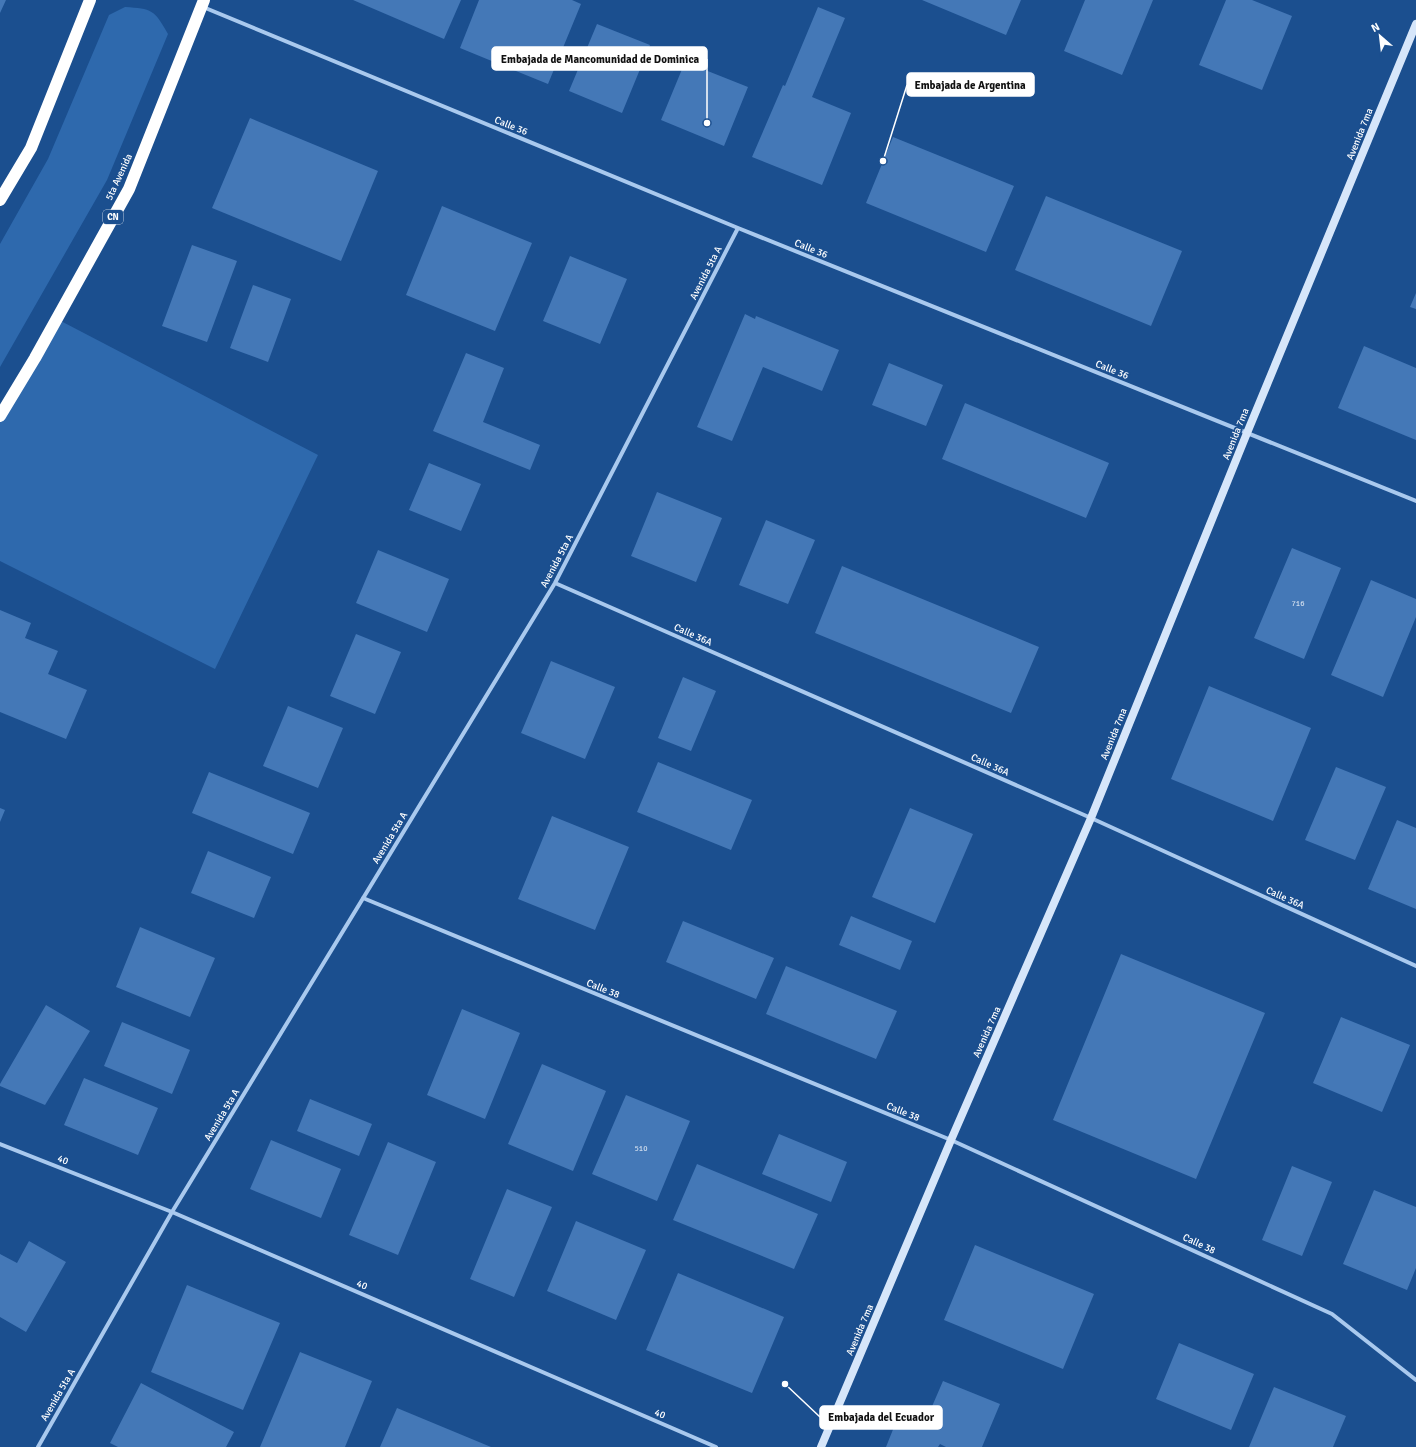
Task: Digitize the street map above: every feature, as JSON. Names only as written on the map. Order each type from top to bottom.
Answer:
[{"type":"highway","points":[[0,200],[31,148],[90,0]]},
{"type":"highway","name":"5ta Avenida","points":[[0,416],[35,358],[129,189],[203,3]]},
{"type":"main road","name":"Avenida 7ma","points":[[821,1447],[951,1140],[1091,818],[1247,433],[1416,24]]},
{"type":"street","name":"Calle 36","points":[[203,3],[738,228],[1416,501]]},
{"type":"street","name":"Avenida 5ta A","points":[[38,1447],[172,1212],[555,583],[738,228]]},
{"type":"street","name":"Calle 36A","points":[[555,583],[1091,818],[1416,966]]},
{"type":"street","name":"Calle 38","points":[[363,898],[951,1140],[1332,1314],[1416,1380]]},
{"type":"street","name":"40","points":[[0,1144],[172,1212],[716,1447]]},
{"type":"shaded area","points":[[125,7],[147,10],[151,12],[159,20],[168,34],[107,180],[0,367],[0,244],[48,159],[109,15]]},
{"type":"shaded area","points":[[57,319],[318,455],[215,669],[0,561],[0,414]]},
{"type":"building","points":[[0,0],[6,0],[0,13]]},
{"type":"building","points":[[353,0],[461,0],[444,39]]},
{"type":"building","points":[[479,0],[572,0],[581,4],[548,84],[460,48]]},
{"type":"building","points":[[922,0],[1021,0],[1006,35]]},
{"type":"building","points":[[1085,0],[1153,0],[1122,75],[1064,51]]},
{"type":"building","points":[[1226,0],[1252,0],[1292,16],[1262,90],[1199,65]]},
{"type":"building","points":[[818,7],[845,18],[812,97],[851,113],[822,185],[752,157],[783,85],[785,86]]},
{"type":"building","points":[[597,24],[650,45],[622,113],[569,91]]},
{"type":"building","points":[[685,62],[748,87],[724,146],[661,120]]},
{"type":"building","points":[[250,118],[378,171],[341,261],[212,208]]},
{"type":"building","points":[[893,137],[1014,186],[986,252],[866,203]]},
{"type":"building","points":[[1046,196],[1182,251],[1151,326],[1015,270]]},
{"type":"building","points":[[442,206],[532,243],[495,331],[406,295]]},
{"type":"building","points":[[192,245],[237,261],[207,342],[162,326]]},
{"type":"building","points":[[570,256],[627,279],[600,344],[543,321]]},
{"type":"building","points":[[253,285],[291,299],[268,362],[230,348]]},
{"type":"building","points":[[1416,293],[1416,309],[1410,307]]},
{"type":"building","points":[[745,314],[755,319],[756,316],[839,350],[822,391],[763,367],[732,441],[697,427]]},
{"type":"building","points":[[1364,346],[1416,368],[1416,440],[1338,408]]},
{"type":"building","points":[[466,353],[504,368],[483,422],[540,445],[530,470],[433,431]]},
{"type":"building","points":[[889,363],[943,385],[926,426],[872,405]]},
{"type":"building","points":[[965,403],[1109,463],[1086,518],[942,459]]},
{"type":"building","points":[[429,463],[481,484],[461,531],[409,510]]},
{"type":"building","points":[[657,492],[722,518],[696,582],[631,556]]},
{"type":"building","points":[[766,520],[815,540],[788,604],[739,585]]},
{"type":"building","points":[[1292,548],[1341,568],[1304,659],[1254,638]]},
{"type":"building","points":[[378,550],[449,579],[427,632],[356,603]]},
{"type":"building","points":[[842,566],[1039,647],[1011,713],[815,633]]},
{"type":"building","points":[[1371,580],[1416,599],[1416,617],[1383,697],[1331,675]]},
{"type":"building","points":[[0,610],[31,623],[25,638],[58,651],[48,674],[87,690],[66,739],[0,712]]},
{"type":"building","points":[[356,634],[401,652],[375,714],[330,696]]},
{"type":"building","points":[[551,661],[615,687],[585,759],[521,733]]},
{"type":"building","points":[[683,677],[716,691],[691,751],[658,738]]},
{"type":"building","points":[[1209,686],[1311,728],[1273,821],[1171,779]]},
{"type":"building","points":[[288,706],[343,728],[318,788],[263,766]]},
{"type":"building","points":[[658,762],[752,800],[731,850],[637,812]]},
{"type":"building","points":[[1336,767],[1386,787],[1355,860],[1305,840]]},
{"type":"building","points":[[209,772],[310,813],[293,854],[192,813]]},
{"type":"building","points":[[0,808],[5,810],[0,822]]},
{"type":"building","points":[[910,808],[973,834],[935,923],[872,897]]},
{"type":"building","points":[[552,816],[629,847],[595,930],[518,899]]},
{"type":"building","points":[[1397,820],[1416,828],[1416,909],[1368,889]]},
{"type":"building","points":[[208,851],[271,877],[254,918],[191,893]]},
{"type":"building","points":[[851,916],[912,941],[900,970],[839,945]]},
{"type":"building","points":[[683,921],[774,958],[756,999],[666,962]]},
{"type":"building","points":[[140,927],[215,958],[190,1017],[116,987]]},
{"type":"building","points":[[1121,954],[1265,1013],[1196,1179],[1053,1120]]},
{"type":"building","points":[[786,966],[897,1011],[876,1059],[766,1014]]},
{"type":"building","points":[[46,1005],[90,1031],[45,1105],[0,1086],[0,1084]]},
{"type":"building","points":[[462,1009],[520,1033],[485,1119],[427,1095]]},
{"type":"building","points":[[1341,1017],[1410,1045],[1382,1112],[1313,1083]]},
{"type":"building","points":[[122,1022],[190,1050],[172,1094],[104,1066]]},
{"type":"building","points":[[542,1064],[606,1091],[573,1171],[508,1144]]},
{"type":"building","points":[[84,1078],[158,1108],[138,1155],[64,1125]]},
{"type":"building","points":[[626,1095],[690,1121],[657,1201],[592,1174]]},
{"type":"building","points":[[310,1099],[372,1124],[359,1156],[297,1131]]},
{"type":"building","points":[[779,1134],[847,1162],[831,1202],[762,1174]]},
{"type":"building","points":[[271,1140],[341,1169],[321,1218],[250,1189]]},
{"type":"building","points":[[388,1142],[436,1162],[398,1255],[349,1235]]},
{"type":"building","points":[[697,1164],[818,1214],[794,1269],[673,1220]]},
{"type":"building","points":[[1292,1166],[1332,1182],[1302,1256],[1262,1240]]},
{"type":"building","points":[[507,1189],[552,1207],[514,1297],[470,1279]]},
{"type":"building","points":[[1374,1190],[1416,1207],[1416,1268],[1407,1290],[1343,1264]]},
{"type":"building","points":[[576,1221],[646,1250],[616,1320],[547,1291]]},
{"type":"building","points":[[29,1241],[66,1262],[26,1332],[0,1317],[0,1254],[17,1263]]},
{"type":"building","points":[[975,1245],[1094,1294],[1063,1369],[944,1320]]},
{"type":"building","points":[[678,1273],[784,1317],[752,1393],[646,1350]]},
{"type":"building","points":[[187,1285],[280,1323],[243,1410],[151,1372]]},
{"type":"building","points":[[1179,1343],[1254,1374],[1231,1430],[1156,1399]]},
{"type":"building","points":[[300,1352],[372,1381],[345,1447],[260,1447]]},
{"type":"building","points":[[943,1381],[1000,1404],[982,1447],[946,1447],[940,1444],[938,1447],[886,1447],[902,1407],[927,1418]]},
{"type":"building","points":[[141,1383],[234,1432],[226,1447],[118,1447],[110,1443]]},
{"type":"building","points":[[1274,1387],[1346,1416],[1333,1447],[1249,1447]]},
{"type":"building","points":[[397,1408],[491,1447],[380,1447]]},
{"type":"place","name":"Embajada de Mancomunidad de Dominica","points":[[707,123]]},
{"type":"place","name":"Embajada de Argentina","points":[[883,161]]},
{"type":"place","name":"Embajada del Ecuador","points":[[785,1384]]}]
